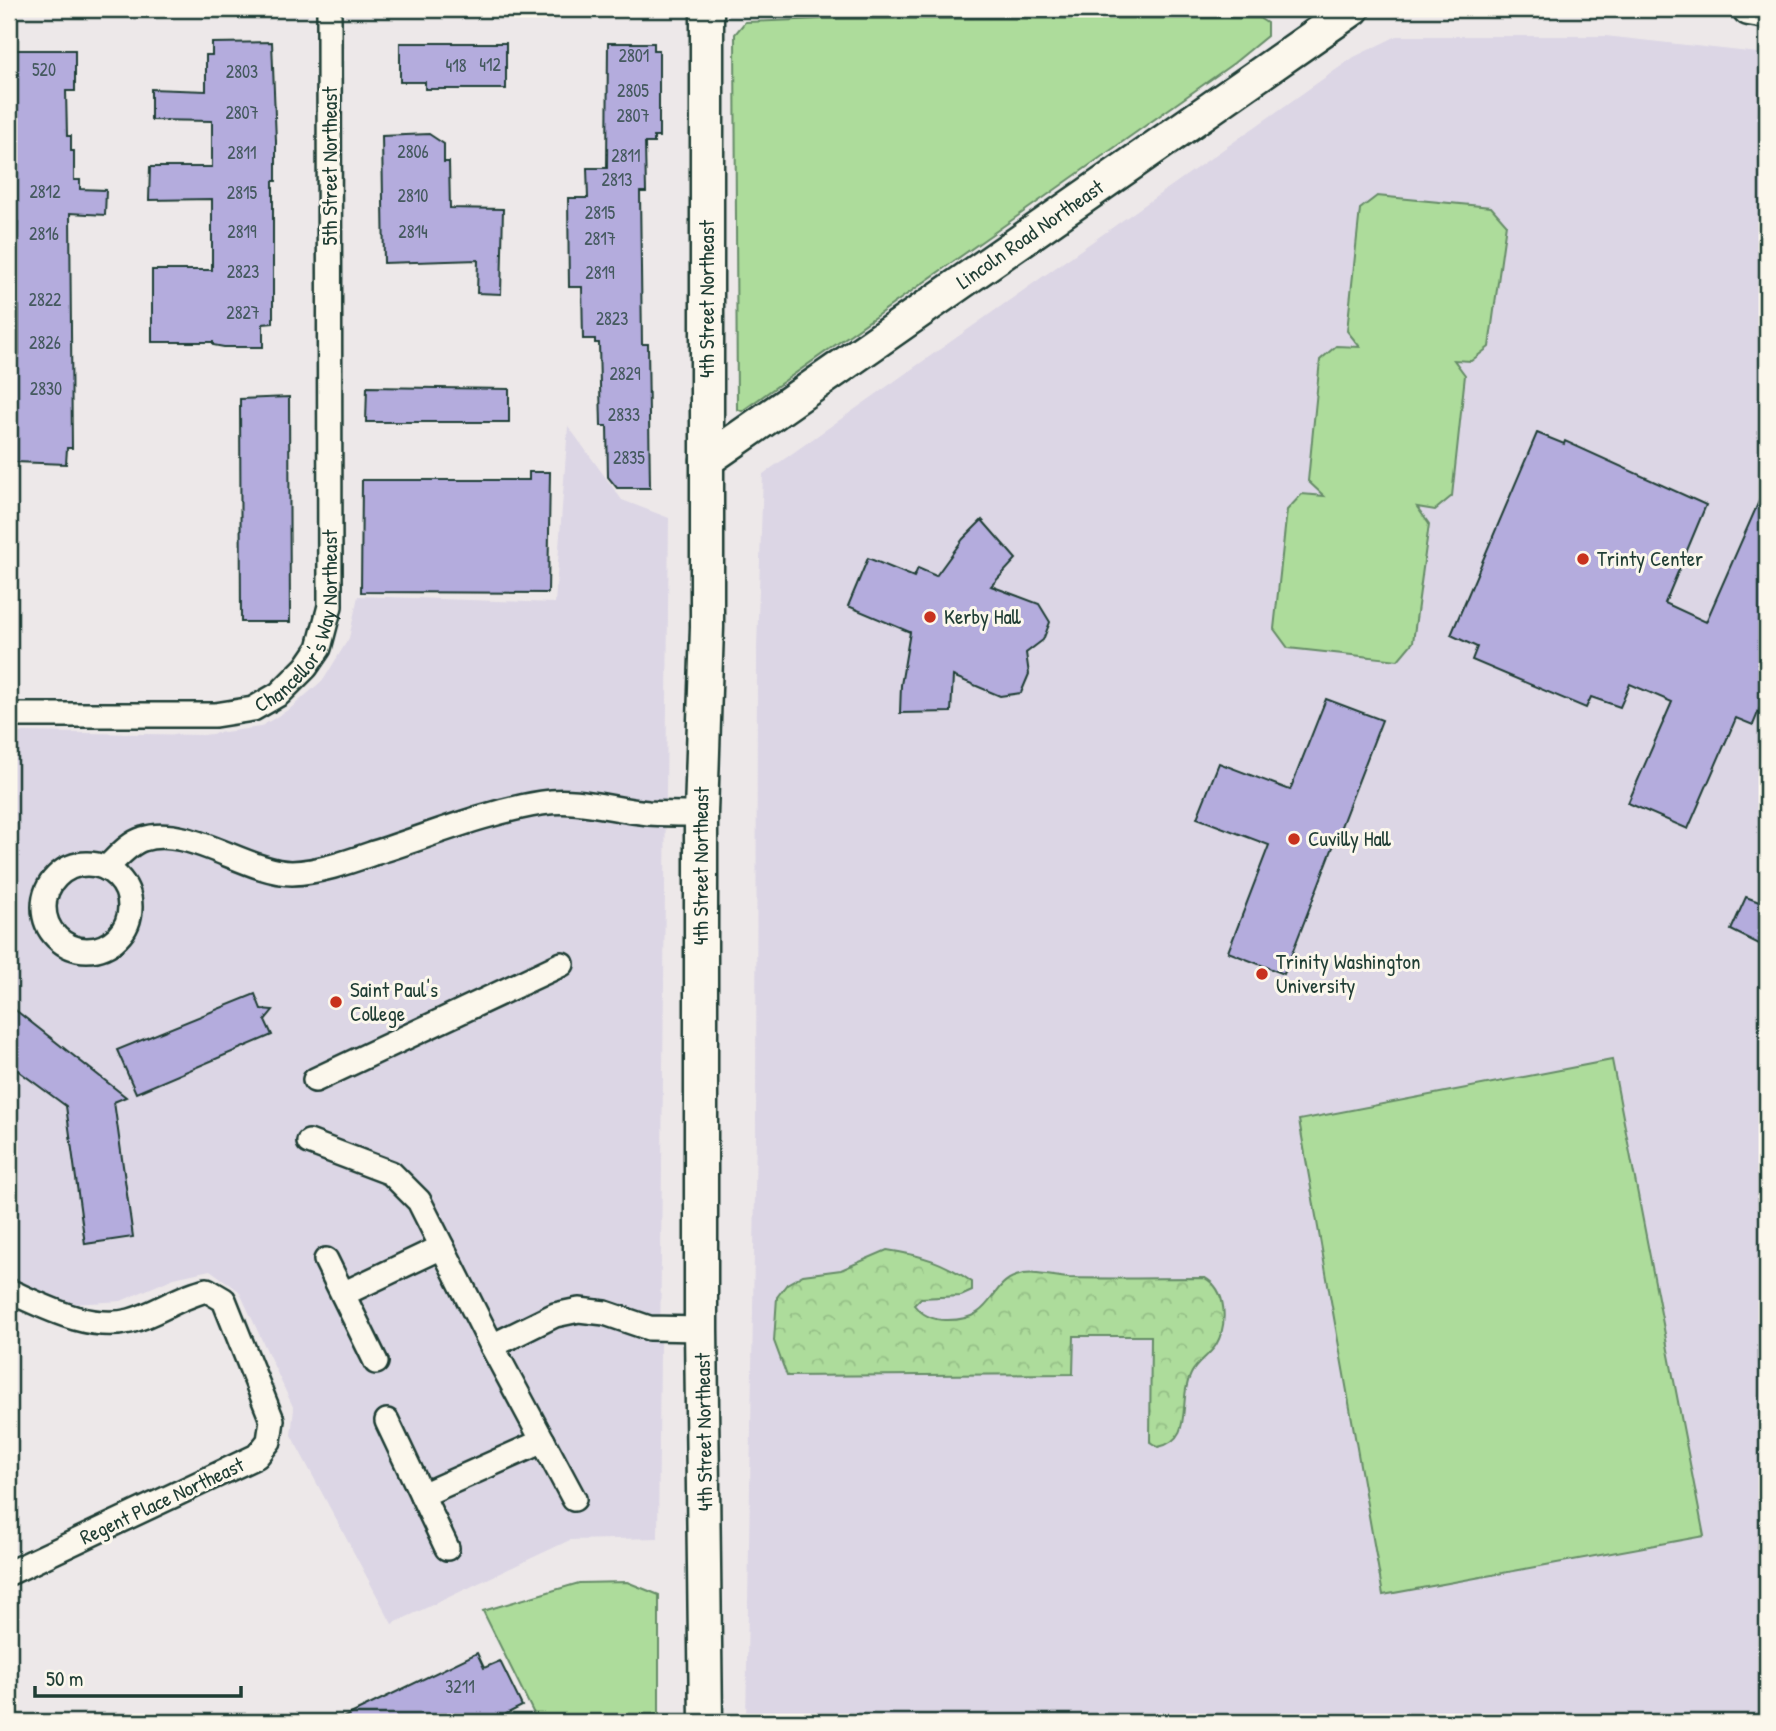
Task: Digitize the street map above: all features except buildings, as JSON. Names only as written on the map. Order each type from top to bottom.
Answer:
[{"type":"street","name":"5th Street Northeast","points":[[329,9],[331,323]]},
{"type":"street","name":"4th Street Northeast","points":[[706,1722],[701,1329],[701,814],[707,627],[707,9]]},
{"type":"street","name":"Lincoln Road Northeast","points":[[707,460],[1353,9]]},
{"type":"street","points":[[1749,9],[1767,12]]},
{"type":"street","name":"Chancellor's Way Northeast","points":[[9,715],[215,715],[253,709],[279,694],[306,667],[319,648],[330,606],[331,323]]},
{"type":"street","points":[[106,868],[125,849],[144,838],[170,838],[209,847],[274,872],[295,873],[333,867],[501,812],[544,803],[575,803],[648,813],[701,814]]},
{"type":"street","points":[[315,1080],[562,964]]},
{"type":"street","points":[[309,1142],[391,1173],[419,1201],[492,1346],[574,1499]]},
{"type":"street","points":[[342,1294],[442,1247]]},
{"type":"street","points":[[326,1260],[376,1363]]},
{"type":"street","name":"Regent Place Northeast","points":[[9,1291],[62,1315],[97,1322],[130,1321],[206,1290],[224,1300],[272,1420],[269,1441],[257,1456],[9,1573]]},
{"type":"street","points":[[492,1346],[555,1315],[579,1310],[606,1313],[649,1328],[701,1329]]},
{"type":"street","points":[[387,1421],[447,1548]]},
{"type":"street","points":[[422,1495],[543,1441]]},
{"type":"shaded area","name":"Trinity Washington University","points":[[1397,36],[1605,36],[1767,54],[1767,1722],[746,1722],[756,1133],[757,647],[763,474],[1354,57]]},
{"type":"shaded area","name":"Saint Paul's College","points":[[568,426],[622,500],[669,518],[658,1538],[570,1540],[392,1624],[291,1435],[294,1409],[239,1291],[210,1270],[174,1278],[121,1301],[75,1304],[9,1278],[9,735],[24,732],[204,735],[260,727],[291,708],[324,679],[349,638],[358,596],[555,603]]},
{"type":"green space","points":[[1259,18],[1267,23],[1267,36],[1234,63],[742,411],[737,409],[735,34],[745,22],[822,19]]},
{"type":"green space","points":[[1377,196],[1491,207],[1506,224],[1489,347],[1471,361],[1454,360],[1465,375],[1452,496],[1435,510],[1417,507],[1429,524],[1413,642],[1398,660],[1288,648],[1274,629],[1287,510],[1302,494],[1324,496],[1308,481],[1320,360],[1336,346],[1360,347],[1347,331],[1360,209]]},
{"type":"green space","points":[[1612,1060],[1704,1536],[1383,1595],[1299,1120]]},
{"type":"green space","points":[[887,1250],[932,1260],[972,1282],[972,1291],[961,1296],[921,1298],[914,1305],[924,1314],[941,1320],[962,1319],[974,1315],[1007,1281],[1022,1274],[1069,1278],[1205,1278],[1218,1291],[1224,1318],[1216,1345],[1196,1366],[1187,1384],[1183,1418],[1177,1436],[1158,1447],[1150,1442],[1151,1336],[1074,1336],[1073,1374],[787,1376],[774,1341],[777,1297],[787,1284],[803,1275],[841,1270]]},
{"type":"green space","points":[[627,1582],[659,1595],[659,1722],[538,1722],[483,1611],[579,1583]]},
{"type":"place","name":"Trinty Center","points":[[1583,559]]},
{"type":"place","name":"Kerby Hall","points":[[930,617]]},
{"type":"place","name":"Cuvilly Hall","points":[[1294,839]]},
{"type":"place","name":"Trinity Washington University","points":[[1262,974]]},
{"type":"place","name":"Saint Paul's College","points":[[336,1002]]}]
